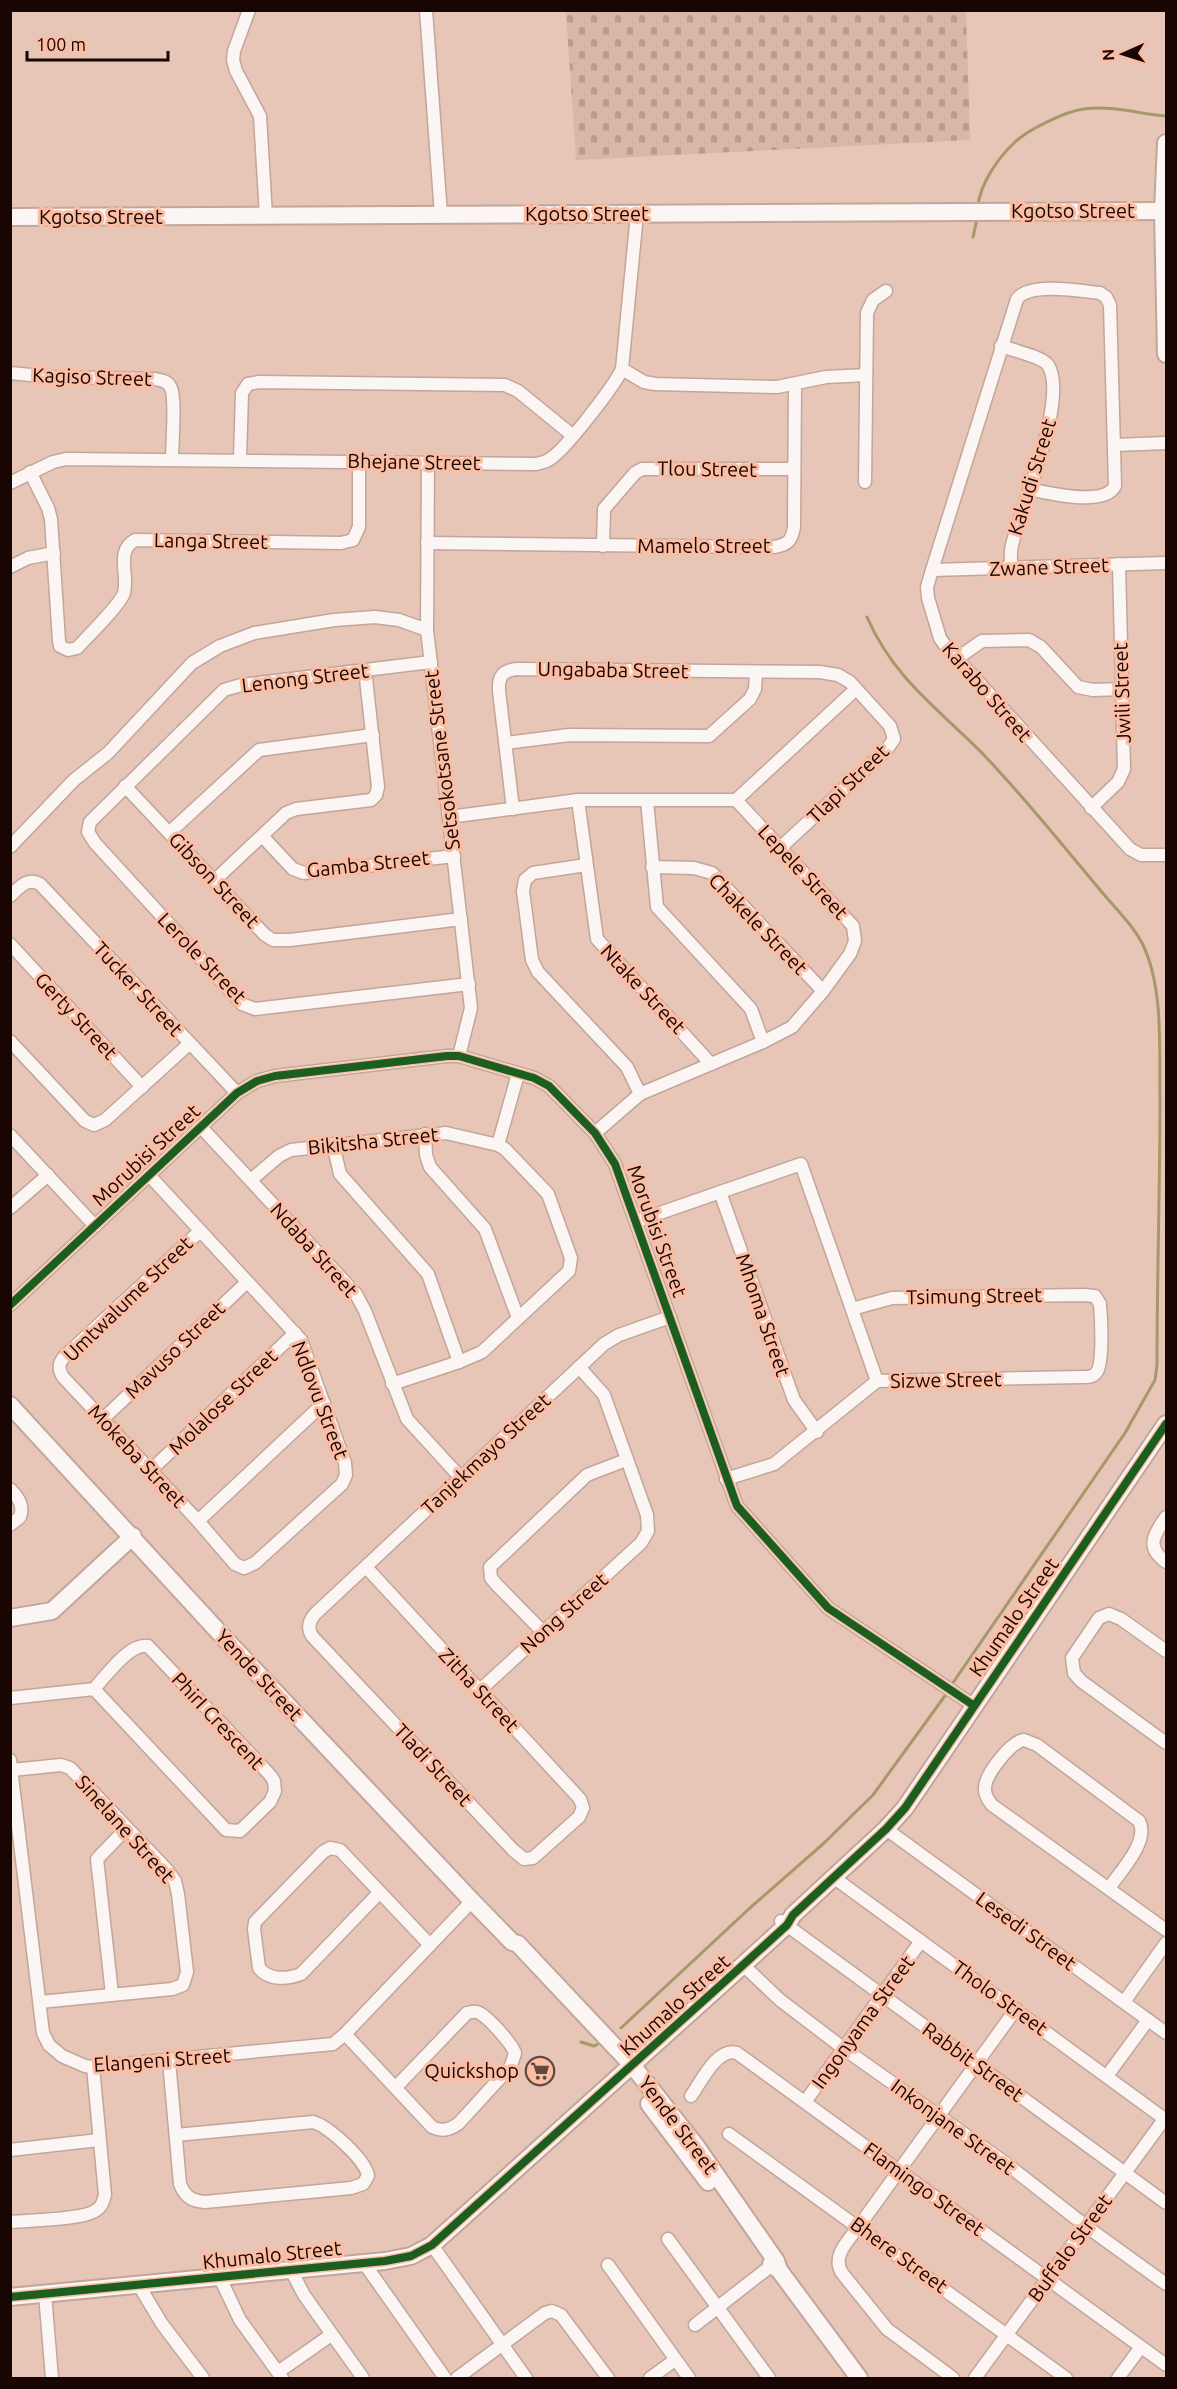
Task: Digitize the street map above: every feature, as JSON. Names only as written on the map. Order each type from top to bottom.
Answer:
[{"type":"street","points":[[249,10],[233,60],[236,71],[260,116],[266,216]]},
{"type":"street","points":[[426,10],[441,215]]},
{"type":"street","points":[[1167,143],[1165,211],[1167,354]]},
{"type":"street","name":"Kgotso Street","points":[[10,217],[1165,211]]},
{"type":"street","name":"Bhejane Street","points":[[10,483],[53,462],[66,459],[541,463],[555,455],[613,385],[622,369],[637,214]]},
{"type":"street","name":"Karabo Street","points":[[1115,445],[1109,300],[1100,293],[1039,289],[1020,295],[1013,306],[932,570],[927,587],[928,598],[940,638],[956,659],[1091,808],[1135,853],[1167,855]]},
{"type":"street","points":[[865,482],[867,313],[873,300],[886,291]]},
{"type":"street","name":"Kakudi Street","points":[[1001,346],[1045,362],[1051,375],[1052,416],[1011,548],[1011,568]]},
{"type":"street","points":[[622,369],[649,384],[777,387],[826,377],[866,375]]},
{"type":"street","name":"Kagiso Street","points":[[10,373],[51,377],[155,379],[166,382],[172,396],[172,460]]},
{"type":"street","points":[[240,459],[242,393],[248,384],[259,382],[505,385],[518,391],[572,435]]},
{"type":"street","name":"Mamelo Street","points":[[427,543],[782,546],[793,534],[795,385]]},
{"type":"street","points":[[1029,489],[1068,497],[1108,495],[1115,486],[1116,479],[1115,445],[1167,442]]},
{"type":"street","name":"Langa Street","points":[[30,472],[50,512],[58,641],[63,649],[72,650],[122,598],[125,584],[124,552],[128,544],[135,540],[341,543],[353,540],[359,527],[359,460]]},
{"type":"street","name":"Setsokotsane Street","points":[[429,462],[427,630],[471,1015],[459,1056]]},
{"type":"street","name":"Tlou Street","points":[[603,546],[603,509],[635,473],[642,469],[794,470]]},
{"type":"street","points":[[10,567],[28,558],[54,553]]},
{"type":"street","name":"Zwane Street","points":[[932,570],[1167,563]]},
{"type":"street","name":"Jwili Street","points":[[1091,808],[1123,776],[1124,769],[1119,564]]},
{"type":"street","points":[[10,847],[74,780],[108,753],[192,663],[219,646],[254,633],[334,620],[375,617],[399,620],[427,630]]},
{"type":"street","points":[[956,659],[982,641],[1029,640],[1041,646],[1078,687],[1093,690],[1122,689]]},
{"type":"street","name":"Lenong Street","points":[[90,822],[218,695],[230,687],[430,662]]},
{"type":"street","points":[[215,880],[290,811],[371,800],[376,795],[378,787],[365,670]]},
{"type":"street","name":"Ungababa Street","points":[[513,809],[498,684],[501,675],[510,670],[833,674],[844,678],[856,689]]},
{"type":"street","points":[[506,743],[569,735],[709,735],[750,699],[755,689],[756,672]]},
{"type":"street","points":[[449,817],[578,800],[736,800],[856,689]]},
{"type":"street","name":"Tlapi Street","points":[[780,848],[887,749],[894,739],[890,726],[856,689]]},
{"type":"street","points":[[170,832],[255,752],[373,735]]},
{"type":"street","name":"Gibson Street","points":[[125,786],[265,935],[279,941],[461,919]]},
{"type":"street","name":"Ntake Street","points":[[578,800],[597,939],[711,1064]]},
{"type":"street","name":"Lepele Street","points":[[594,1133],[640,1094],[763,1042],[792,1027],[823,991],[850,954],[855,941],[855,931],[850,922],[736,800]]},
{"type":"street","points":[[647,801],[652,867],[659,911],[751,1009],[763,1042]]},
{"type":"street","name":"Lerole Street","points":[[90,822],[88,832],[95,843],[248,1008],[469,984]]},
{"type":"street","name":"Gamba Street","points":[[262,836],[293,869],[304,873],[454,856]]},
{"type":"street","points":[[586,865],[533,873],[525,880],[523,891],[532,960],[538,972],[627,1067],[640,1094]]},
{"type":"street","name":"Chakele Street","points":[[652,867],[694,868],[712,873],[823,991]]},
{"type":"street","name":"Tucker Street","points":[[10,896],[25,882],[34,881],[40,884],[237,1093]]},
{"type":"street","name":"Gerty Street","points":[[10,944],[142,1087]]},
{"type":"street","points":[[10,1041],[90,1124],[99,1124],[105,1120],[189,1044]]},
{"type":"street","name":"Morubisi Street","points":[[10,1305],[237,1093],[257,1081],[275,1076],[447,1056],[459,1056],[534,1078],[549,1086],[594,1133],[615,1164],[637,1221],[726,1479],[741,1512],[820,1600],[973,1705]]},
{"type":"street","points":[[498,1145],[518,1074]]},
{"type":"street","name":"Ndaba Street","points":[[201,1127],[356,1293],[407,1419],[460,1477]]},
{"type":"street","points":[[424,1134],[430,1167],[485,1229],[518,1318]]},
{"type":"street","name":"Bikitsha Street","points":[[251,1180],[284,1152],[424,1134],[455,1134],[498,1145],[510,1153],[548,1194],[571,1258],[570,1268],[565,1276],[482,1352],[392,1384]]},
{"type":"street","points":[[10,1135],[95,1226]]},
{"type":"street","points":[[333,1144],[340,1174],[428,1274],[459,1362]]},
{"type":"street","name":"Sizwe Street","points":[[720,1192],[801,1164],[877,1381],[1094,1375],[1101,1361],[1101,1310],[1098,1299]]},
{"type":"street","points":[[10,1208],[48,1175]]},
{"type":"street","name":"Ndlovu Street","points":[[149,1175],[304,1344],[345,1463],[346,1475],[342,1484],[255,1563],[244,1568],[235,1564],[198,1521]]},
{"type":"street","points":[[637,1221],[720,1192]]},
{"type":"street","name":"Mhoma Street","points":[[720,1192],[794,1400],[817,1431]]},
{"type":"street","name":"Umtwalume Street","points":[[59,1369],[64,1356],[199,1232]]},
{"type":"street","name":"Mavuso Street","points":[[103,1419],[247,1282]]},
{"type":"street","name":"Tsimung Street","points":[[852,1309],[899,1297],[1084,1294],[1098,1299]]},
{"type":"street","name":"Tanjekmayo Street","points":[[315,1614],[610,1339],[670,1317]]},
{"type":"street","name":"Molalose Street","points":[[150,1471],[295,1333]]},
{"type":"street","points":[[543,1632],[491,1578],[490,1567],[587,1475],[626,1460],[604,1395],[579,1367]]},
{"type":"street","name":"Mokeba Street","points":[[59,1369],[63,1377],[198,1521],[324,1403]]},
{"type":"street","points":[[726,1479],[769,1467],[877,1381]]},
{"type":"street","name":"Yende Street","points":[[10,1405],[228,1641],[512,1942],[514,1949],[626,2065],[645,2081],[696,2146],[776,2261],[775,2268]]},
{"type":"street","name":"Khumalo Street","points":[[10,2297],[402,2259],[427,2247],[427,2238],[563,2122],[886,1829],[904,1808],[1167,1424]]},
{"type":"street","name":"Nong Street","points":[[480,1690],[647,1535],[647,1515],[626,1460]]},
{"type":"street","points":[[10,1489],[20,1500],[22,1507],[20,1517],[10,1525]]},
{"type":"street","points":[[1167,1517],[1156,1532],[1153,1544],[1156,1554],[1167,1562]]},
{"type":"street","points":[[10,1618],[52,1611],[133,1536]]},
{"type":"street","name":"Zitha Street","points":[[366,1567],[580,1799],[583,1808],[579,1817]]},
{"type":"street","name":"Tladi Street","points":[[315,1614],[309,1627],[312,1636],[519,1856],[528,1860],[538,1855],[579,1817]]},
{"type":"street","points":[[1167,1651],[1121,1619],[1109,1614],[1099,1618],[1075,1653],[1071,1664],[1074,1673],[1081,1681],[1167,1743]]},
{"type":"street","name":"PhirI Crescent","points":[[139,1646],[148,1646],[270,1775],[275,1786],[274,1797],[240,1831],[225,1830],[94,1689],[129,1651],[139,1646]]},
{"type":"street","points":[[10,1698],[94,1689]]},
{"type":"street","points":[[1109,1888],[1141,1842],[1143,1834],[1139,1821],[1037,1745],[1024,1740],[1013,1743],[986,1780],[984,1790],[987,1800],[1167,1930]]},
{"type":"street","name":"Elangeni Street","points":[[11,1765],[43,2033],[49,2045],[71,2061],[93,2067],[328,2045],[338,2041],[472,1900]]},
{"type":"street","name":"Sinelane Street","points":[[11,1765],[66,1766],[175,1881],[178,1894],[187,1978],[183,1985],[172,1989],[40,2002]]},
{"type":"street","points":[[112,1994],[97,1859],[126,1828]]},
{"type":"street","name":"Lesedi Street","points":[[886,1829],[1167,2033]]},
{"type":"street","points":[[379,1893],[301,1974],[271,1977],[259,1968],[255,1922],[326,1850],[334,1848],[340,1851],[429,1944]]},
{"type":"street","name":"Tholo Street","points":[[833,1877],[1166,2119]]},
{"type":"street","name":"Khumalo Street","points":[[626,2065],[652,2046],[743,1965],[786,1920]]},
{"type":"street","name":"Rabbit Street","points":[[786,1920],[881,1995],[1167,2203]]},
{"type":"street","name":"Ingonyama Street","points":[[805,2102],[921,1941]]},
{"type":"street","points":[[1124,2002],[1167,1943]]},
{"type":"street","name":"Inkonjane Street","points":[[743,1965],[780,2000],[843,2048],[1008,2165],[1087,2227],[1167,2283]]},
{"type":"street","points":[[953,2379],[886,2329],[842,2273],[838,2263],[842,2251],[859,2226],[1016,2009]]},
{"type":"street","points":[[345,2034],[432,2127],[437,2129],[449,2130],[459,2123],[511,2066],[515,2053],[510,2043],[483,2016],[476,2012],[467,2013],[396,2087]]},
{"type":"street","points":[[1107,2076],[1148,2020]]},
{"type":"street","points":[[645,2081],[652,2046]]},
{"type":"street","name":"Flamingo Street","points":[[691,2096],[721,2056],[724,2053],[733,2052],[1167,2365]]},
{"type":"street","points":[[169,2061],[180,2184],[186,2195],[197,2201],[351,2188],[363,2184],[368,2176],[363,2164],[330,2130],[313,2122],[176,2134]]},
{"type":"street","name":"Yende Street","points":[[626,2065],[859,2379]]},
{"type":"street","points":[[10,2222],[84,2215],[101,2207],[105,2195],[93,2067]]},
{"type":"street","name":"Buffalo Street","points":[[975,2379],[1166,2119]]},
{"type":"street","name":"Bhere Street","points":[[729,2134],[859,2226],[1066,2379]]},
{"type":"street","points":[[10,2150],[99,2140]]},
{"type":"street","points":[[668,2239],[769,2379]]},
{"type":"street","points":[[427,2247],[526,2379]]},
{"type":"street","points":[[364,2263],[445,2379]]},
{"type":"street","points":[[608,2265],[688,2379]]},
{"type":"street","points":[[695,2325],[775,2268]]},
{"type":"street","points":[[291,2270],[304,2295],[363,2379]]},
{"type":"street","points":[[220,2277],[240,2320],[280,2375],[331,2335]]},
{"type":"street","points":[[138,2284],[162,2324],[202,2379]]},
{"type":"street","points":[[45,2294],[52,2379]]},
{"type":"street","points":[[457,2379],[546,2313],[557,2312],[608,2379]]},
{"type":"street","points":[[57,2340],[61,2379]]},
{"type":"street","points":[[1118,2379],[1141,2347]]},
{"type":"street","points":[[650,2379],[675,2360]]},
{"type":"green space","points":[[566,11],[966,11],[970,140],[576,160]]},
{"type":"waterway","points":[[978,206],[986,180],[1002,156],[1020,138],[1047,122],[1067,113],[1094,108],[1166,116]]},
{"type":"waterway","points":[[973,237],[977,219]]},
{"type":"waterway","points":[[867,617],[889,657],[903,674],[1010,783],[1133,929],[1150,962],[1159,1020],[1160,1165],[1155,1380],[1125,1433],[950,1687]]},
{"type":"waterway","points":[[621,2028],[751,1907],[823,1844],[873,1795],[947,1693]]},
{"type":"waterway","points":[[581,2042],[594,2046],[598,2044]]},
{"type":"cycle path","points":[[10,1305],[237,1093],[257,1081],[275,1076],[447,1056],[459,1056],[534,1078],[549,1086],[595,1133],[615,1164],[737,1506],[828,1608],[973,1705]]},
{"type":"cycle path","points":[[10,2297],[385,2261],[411,2256],[432,2245],[787,1925],[793,1915],[886,1829],[905,1808],[1166,1424]]},
{"type":"place","name":"Quickshop","points":[[540,2071]]}]
